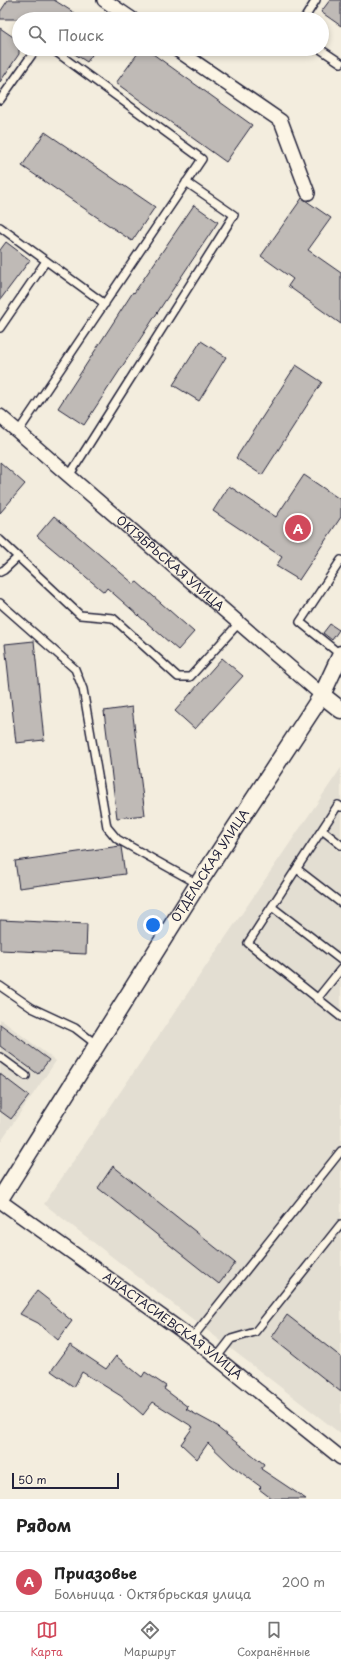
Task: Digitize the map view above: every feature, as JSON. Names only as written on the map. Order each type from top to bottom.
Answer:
[{"type":"street","points":[[104,0],[122,12]]},
{"type":"street","points":[[186,56],[281,121],[308,193]]},
{"type":"street","name":"ОКТЯБРЬСКАЯ УЛИЦА","points":[[0,416],[341,710]]},
{"type":"street","name":"ОТДЕЛЬСКАЯ УЛИЦА","points":[[0,1200],[198,884],[322,695],[341,654]]},
{"type":"street","name":"АНАСТАСИЕВСКАЯ УЛИЦА","points":[[0,1200],[192,1338],[341,1458]]},
{"type":"lane","points":[[308,12],[316,0]]},
{"type":"lane","points":[[329,55],[341,63]]},
{"type":"lane","points":[[0,100],[31,56]]},
{"type":"lane","points":[[18,432],[202,159],[62,56]]},
{"type":"lane","points":[[69,476],[234,215],[186,182]]},
{"type":"lane","points":[[0,227],[104,304]]},
{"type":"lane","points":[[0,328],[46,261]]},
{"type":"lane","points":[[0,540],[80,615],[113,618],[178,677],[190,677],[239,623]]},
{"type":"lane","points":[[0,572],[18,557]]},
{"type":"lane","points":[[341,560],[300,622],[341,654]]},
{"type":"lane","points":[[0,603],[75,669],[83,689],[107,827],[117,839],[198,884]]},
{"type":"lane","points":[[341,807],[338,805],[248,944],[341,1017]]},
{"type":"lane","points":[[322,830],[341,845]]},
{"type":"lane","points":[[297,869],[341,903]]},
{"type":"lane","points":[[272,907],[341,960]]},
{"type":"lane","points":[[317,999],[341,968]]},
{"type":"lane","points":[[0,986],[32,1008],[75,1028],[97,1045]]},
{"type":"lane","points":[[0,1057],[26,1076]]},
{"type":"lane","points":[[192,1338],[341,1150]]},
{"type":"lane","points":[[217,1357],[231,1339],[255,1332],[341,1224]]},
{"type":"shaded area","points":[[341,768],[341,1434],[44,1204]]},
{"type":"shaded area","points":[[0,1019],[56,1061],[0,1142]]},
{"type":"building","points":[[8,0],[54,0],[73,12],[12,12],[12,19],[0,19],[0,12]]},
{"type":"building","points":[[330,0],[341,0],[341,26],[329,18],[329,12],[321,12]]},
{"type":"building","points":[[0,28],[12,36],[12,56],[18,56],[0,82]]},
{"type":"building","points":[[78,56],[91,56],[87,62]]},
{"type":"building","points":[[136,56],[156,56],[252,125],[226,162],[116,83]]},
{"type":"building","points":[[45,132],[155,207],[132,241],[22,166]]},
{"type":"building","points":[[302,198],[331,218],[308,250],[341,273],[341,324],[288,286],[293,279],[261,256]]},
{"type":"building","points":[[194,205],[218,222],[84,425],[58,408],[133,292],[134,293]]},
{"type":"building","points":[[6,242],[30,260],[0,300],[0,250]]},
{"type":"building","points":[[201,341],[226,357],[199,401],[173,385]]},
{"type":"building","points":[[296,365],[322,382],[262,475],[236,458]]},
{"type":"building","points":[[0,462],[25,484],[0,513]]},
{"type":"building","points":[[304,475],[341,500],[341,517],[299,580],[276,566],[282,557],[213,511],[229,486],[276,517]]},
{"type":"building","points":[[54,516],[134,584],[137,582],[194,632],[178,650],[107,588],[104,592],[37,536]]},
{"type":"building","points":[[330,624],[339,630],[332,640],[323,633]]},
{"type":"building","points":[[34,641],[44,740],[16,743],[5,644]]},
{"type":"building","points":[[222,658],[243,676],[195,729],[175,711]]},
{"type":"building","points":[[132,707],[145,815],[117,818],[104,711]]},
{"type":"building","points":[[120,846],[125,874],[19,888],[15,861]]},
{"type":"building","points":[[0,920],[87,924],[86,954],[0,950]]},
{"type":"building","points":[[0,1024],[49,1060],[38,1074],[0,1046]]},
{"type":"building","points":[[0,1074],[29,1096],[11,1119],[0,1111]]},
{"type":"building","points":[[113,1166],[235,1263],[219,1284],[98,1188]]},
{"type":"building","points":[[37,1291],[72,1321],[58,1340],[38,1323],[20,1314]]},
{"type":"building","points":[[287,1315],[341,1357],[341,1392],[272,1337]]},
{"type":"building","points":[[70,1345],[106,1369],[116,1356],[142,1377],[145,1372],[166,1386],[164,1389],[188,1407],[186,1409],[219,1427],[218,1428],[264,1464],[261,1469],[306,1499],[272,1499],[259,1489],[261,1487],[231,1465],[208,1443],[197,1459],[181,1444],[193,1427],[153,1402],[143,1415],[121,1396],[82,1372],[74,1387],[51,1371]]},
{"type":"place","name":"Приазовье","points":[[298,528]]}]
